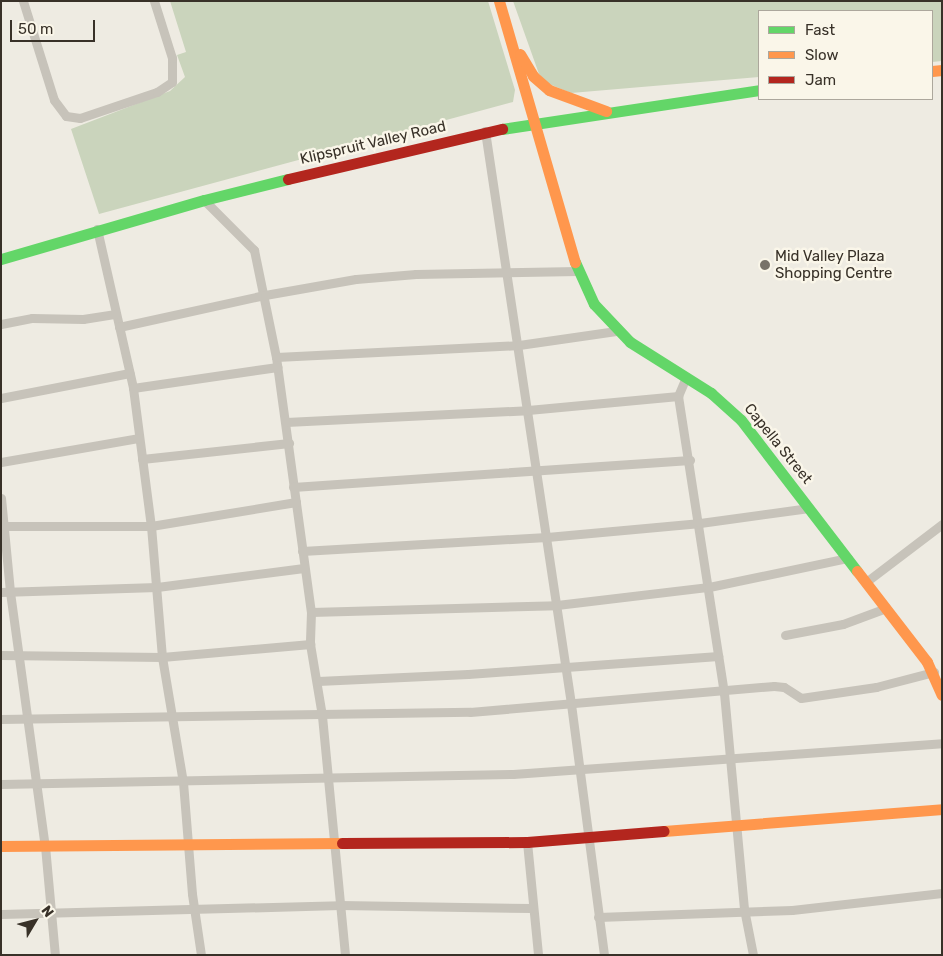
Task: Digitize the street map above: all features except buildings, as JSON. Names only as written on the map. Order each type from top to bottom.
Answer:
[{"type":"street","points":[[23,1],[54,100],[66,116],[80,118],[157,92],[172,82],[172,58],[154,1]]},
{"type":"street","points":[[499,1],[512,41],[533,76],[549,90],[608,112]]},
{"type":"street","name":"Capella Street","points":[[512,41],[578,271],[594,304],[616,331],[728,406],[741,420],[934,672],[942,694]]},
{"type":"street","name":"Klipspruit Valley Road","points":[[1,259],[97,229],[204,200],[485,131],[758,90]]},
{"type":"street","points":[[485,131],[505,273],[519,345],[538,473],[604,955]]},
{"type":"street","points":[[204,200],[254,250],[277,362],[311,612],[310,644],[318,681],[322,716],[345,955]]},
{"type":"street","points":[[97,229],[133,388],[138,438],[151,526],[162,657],[183,782],[201,955]]},
{"type":"street","points":[[120,327],[264,295],[356,279],[416,274],[578,271]]},
{"type":"street","points":[[1,324],[32,318],[83,318],[116,314]]},
{"type":"street","points":[[133,388],[277,362],[519,345],[616,331]]},
{"type":"street","points":[[1,398],[130,373]]},
{"type":"street","points":[[686,377],[678,396],[700,523],[724,693],[744,909],[753,955]]},
{"type":"street","points":[[286,422],[528,410],[678,396]]},
{"type":"street","points":[[1,462],[138,438]]},
{"type":"street","points":[[142,458],[289,443]]},
{"type":"street","points":[[293,488],[538,473],[690,460]]},
{"type":"street","points":[[1,498],[6,592],[30,719],[36,783],[53,912],[55,955]]},
{"type":"street","points":[[3,526],[151,526],[296,502]]},
{"type":"street","points":[[302,551],[547,537],[700,523],[809,508]]},
{"type":"street","points":[[866,582],[942,524]]},
{"type":"street","points":[[311,612],[557,605],[709,587],[848,558]]},
{"type":"street","points":[[6,592],[157,587],[304,568]]},
{"type":"street","points":[[785,635],[857,620],[886,608]]},
{"type":"street","points":[[1,655],[162,657],[310,644]]},
{"type":"street","points":[[318,681],[718,656]]},
{"type":"street","points":[[1,719],[171,714],[322,716],[470,712],[780,687],[801,698],[876,687],[934,672]]},
{"type":"street","points":[[1,784],[496,775],[579,770],[731,756],[942,743]]},
{"type":"street","points":[[1,846],[527,842],[942,809]]},
{"type":"street","points":[[527,842],[531,908],[538,955]]},
{"type":"street","points":[[598,917],[744,909],[792,910],[942,894]]},
{"type":"street","points":[[1,914],[340,905],[531,908]]},
{"type":"green space","points":[[170,1],[488,1],[515,90],[513,102],[99,214],[71,129],[170,91],[185,77],[177,55],[186,52]]},
{"type":"green space","points":[[513,1],[942,1],[942,61],[933,62],[933,10],[758,10],[758,77],[571,93],[549,84],[539,74]]},
{"type":"traffic: fast","points":[[502,129],[758,90]]},
{"type":"traffic: fast","points":[[1,259],[204,200],[288,179]]},
{"type":"traffic: fast","points":[[575,262],[594,304],[630,342],[711,393],[741,420],[857,571]]},
{"type":"traffic: slow","points":[[499,1],[575,262]]},
{"type":"traffic: slow","points":[[520,54],[533,76],[549,90],[606,111]]},
{"type":"traffic: slow","points":[[933,71],[942,70]]},
{"type":"traffic: slow","points":[[857,571],[927,662],[942,695]]},
{"type":"traffic: slow","points":[[664,831],[942,809]]},
{"type":"traffic: slow","points":[[1,846],[342,843]]},
{"type":"traffic: jam","points":[[288,179],[502,129]]},
{"type":"traffic: jam","points":[[342,843],[527,842],[664,831]]},
{"type":"place","name":"Mid Valley Plaza Shopping Centre","points":[[765,265]]}]
